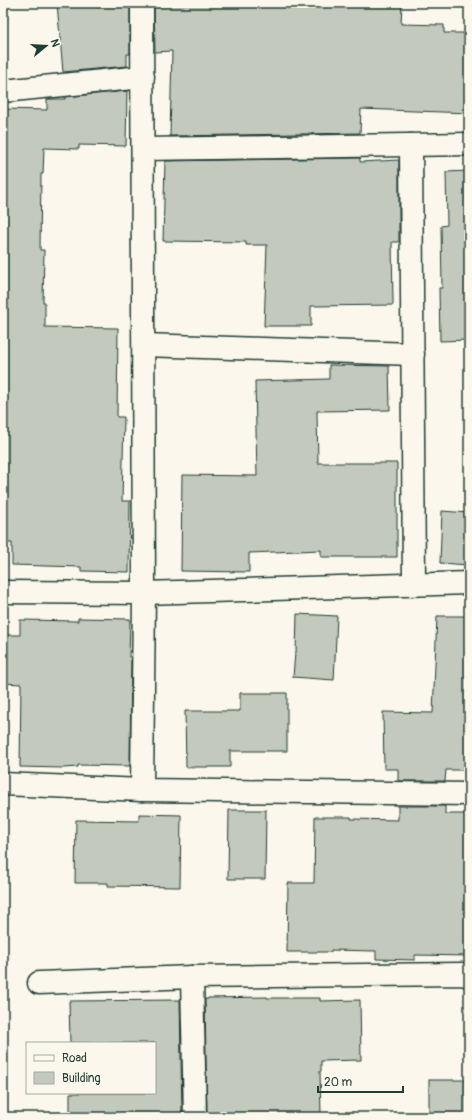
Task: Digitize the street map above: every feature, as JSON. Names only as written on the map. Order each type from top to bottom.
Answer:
[{"type":"street","points":[[142,3],[144,150],[144,592],[142,790]]},
{"type":"street","points":[[3,90],[143,77]]},
{"type":"street","points":[[144,150],[469,144]]},
{"type":"street","points":[[411,145],[414,584]]},
{"type":"street","points":[[144,345],[412,354]]},
{"type":"street","points":[[3,592],[144,592],[469,583]]},
{"type":"street","points":[[3,784],[142,790],[469,794]]},
{"type":"street","points":[[38,983],[192,977],[462,974],[469,976]]},
{"type":"street","points":[[192,977],[195,1117]]},
{"type":"building","points":[[57,3],[130,3],[130,54],[127,54],[127,66],[63,72]]},
{"type":"building","points":[[154,3],[402,3],[401,24],[444,25],[444,33],[469,33],[469,113],[361,109],[360,133],[170,136],[172,51],[155,52]]},
{"type":"building","points":[[127,91],[126,146],[79,145],[79,149],[44,148],[43,174],[41,174],[40,250],[44,250],[43,302],[45,302],[45,327],[118,328],[117,417],[124,417],[122,501],[130,501],[129,572],[81,571],[81,567],[12,565],[12,543],[3,543],[3,109],[47,110],[47,99],[65,99],[65,97]]},
{"type":"building","points":[[360,158],[360,162],[399,160],[399,242],[392,242],[393,305],[311,306],[311,326],[264,326],[267,245],[246,245],[246,242],[163,241],[165,161]]},
{"type":"building","points":[[469,171],[469,340],[440,341],[439,288],[442,288],[441,226],[447,225],[446,172]]},
{"type":"building","points":[[329,365],[389,366],[390,410],[317,411],[318,463],[397,463],[397,557],[321,557],[321,550],[249,553],[249,572],[181,571],[182,475],[257,476],[255,381],[329,379]]},
{"type":"building","points":[[442,511],[469,513],[469,565],[440,563]]},
{"type":"building","points":[[297,614],[337,616],[334,680],[293,677],[296,653]]},
{"type":"building","points":[[437,616],[469,616],[469,770],[446,770],[445,781],[398,781],[398,769],[384,769],[383,712],[433,713]]},
{"type":"building","points":[[78,618],[130,619],[130,766],[78,765],[78,767],[63,768],[20,767],[21,684],[3,683],[3,635],[20,635],[20,620],[78,621]]},
{"type":"building","points":[[240,693],[287,693],[287,751],[230,751],[230,767],[186,767],[185,711],[240,711]]},
{"type":"building","points":[[398,806],[445,806],[445,814],[469,814],[469,956],[415,955],[415,960],[376,959],[376,951],[331,950],[331,952],[287,952],[288,883],[314,883],[315,817],[351,817],[351,819],[398,820]]},
{"type":"building","points":[[229,810],[266,810],[265,879],[228,879]]},
{"type":"building","points":[[139,814],[181,815],[180,887],[108,886],[108,883],[75,883],[76,820],[139,821]]},
{"type":"building","points":[[267,997],[320,998],[320,1001],[360,1000],[361,1060],[321,1061],[321,1117],[207,1117],[205,999]]},
{"type":"building","points":[[180,1000],[182,1117],[70,1117],[70,1094],[156,1094],[156,1042],[70,1042],[69,1001]]},
{"type":"building","points":[[429,1080],[469,1080],[469,1117],[429,1117]]}]
